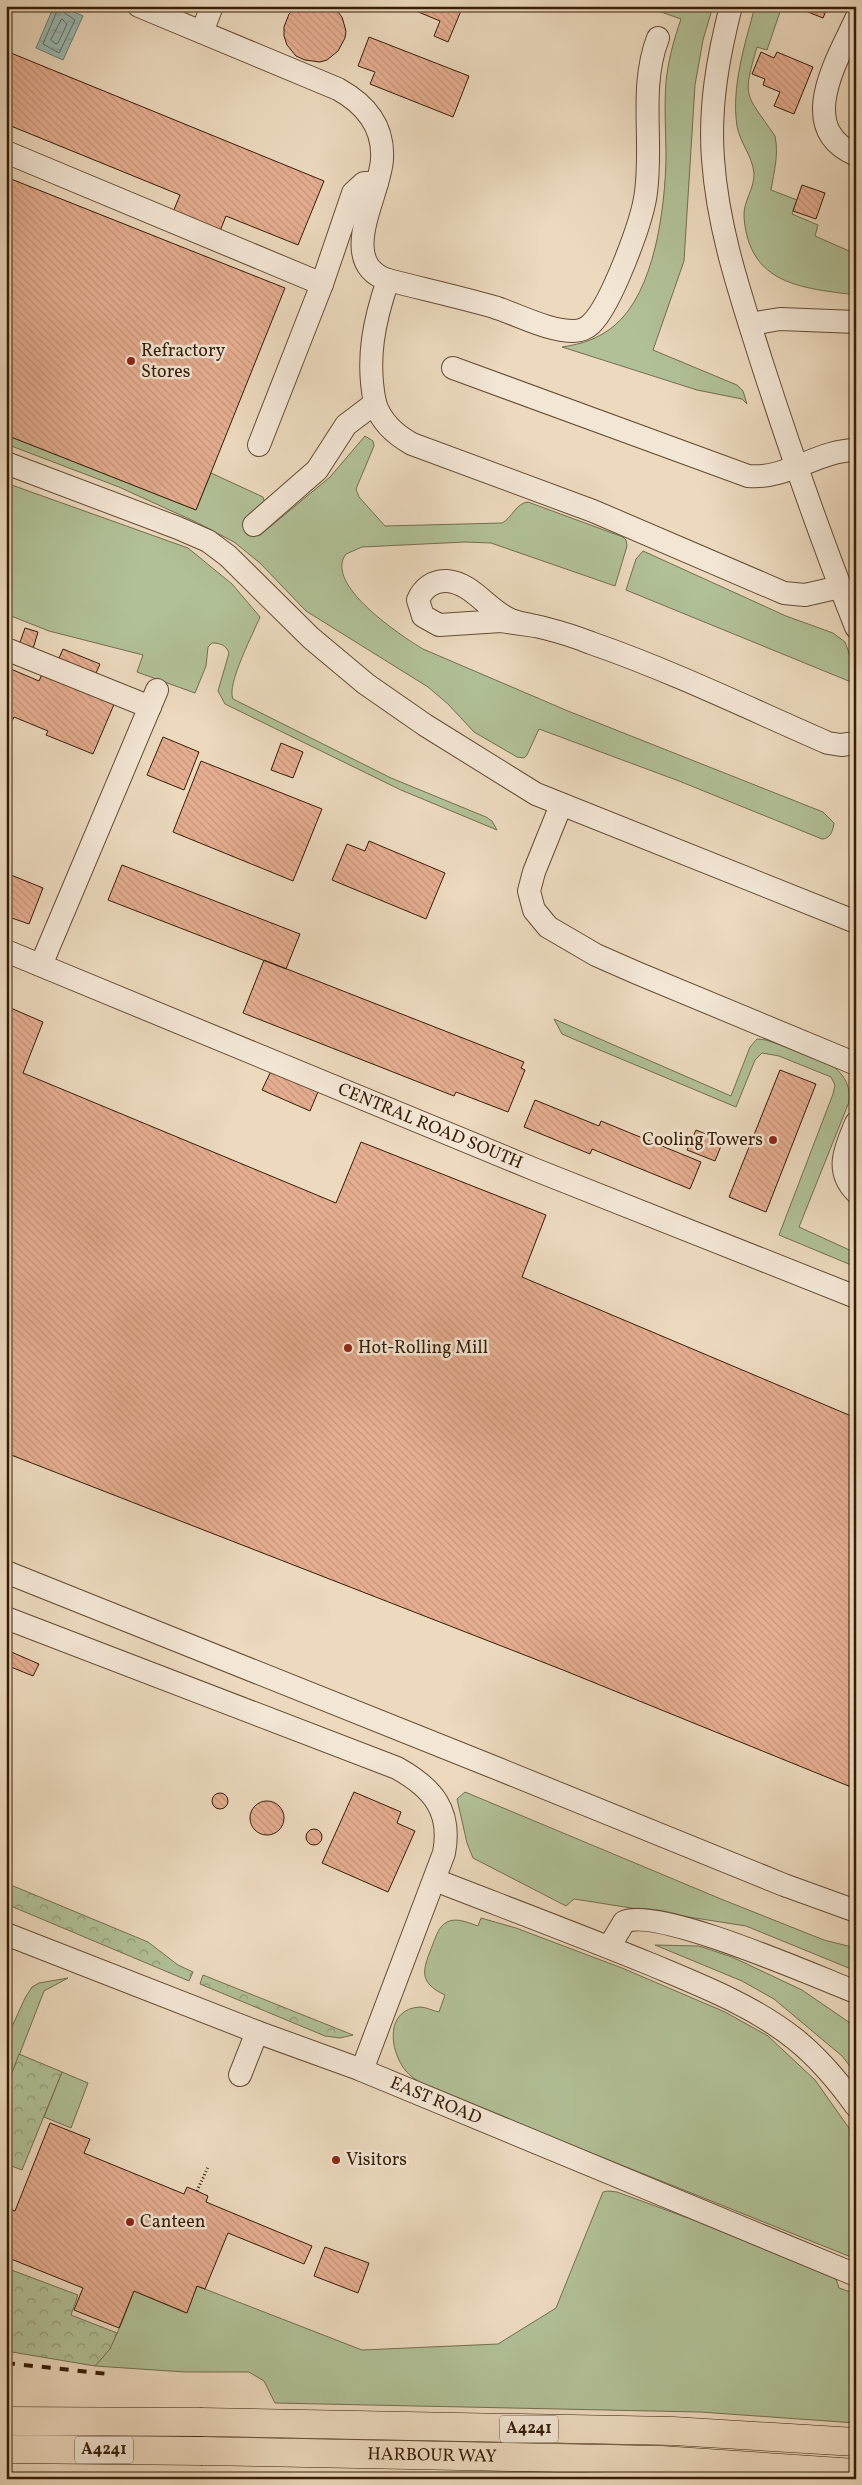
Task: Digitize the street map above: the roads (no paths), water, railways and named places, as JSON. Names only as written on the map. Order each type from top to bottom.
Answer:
[{"type":"main road","name":"HARBOUR WAY","points":[[6,2421],[202,2422],[672,2431],[856,2442]]},
{"type":"main road","name":"HARBOUR WAY","points":[[6,2449],[661,2460],[856,2473]]},
{"type":"lane","points":[[139,6],[338,89],[364,106],[374,121],[380,138],[382,159],[365,225],[363,248],[373,271],[388,280],[492,306],[565,330],[578,330],[592,324],[615,282],[633,238],[645,199],[649,155],[648,75],[650,59],[658,38]]},
{"type":"lane","points":[[202,32],[212,6]]},
{"type":"lane","points":[[731,6],[715,84],[712,110],[713,158],[720,223],[750,324],[796,466],[856,627]]},
{"type":"lane","points":[[856,19],[828,79],[823,104],[830,132],[840,144],[856,155]]},
{"type":"lane","points":[[6,152],[322,284]]},
{"type":"lane","points":[[259,445],[322,284],[353,193],[364,183],[377,183]]},
{"type":"lane","points":[[388,280],[376,320],[371,346],[370,374],[375,403],[390,429],[417,446],[592,511],[784,593],[805,596],[840,586]]},
{"type":"lane","points":[[750,324],[780,319],[856,322]]},
{"type":"lane","points":[[453,368],[739,474],[763,477],[836,452],[856,450]]},
{"type":"lane","points":[[254,525],[317,470],[346,425],[375,403]]},
{"type":"lane","points":[[6,463],[169,524],[208,541],[228,556],[310,638],[366,684],[522,786],[561,805],[856,922]]},
{"type":"lane","points":[[535,626],[624,655],[828,743],[841,745],[856,743]]},
{"type":"lane","points":[[6,649],[154,698],[41,965]]},
{"type":"lane","points":[[561,805],[534,872],[529,891],[534,910],[548,927],[596,955],[629,970],[856,1064]]},
{"type":"lane","name":"CENTRAL ROAD SOUTH","points":[[6,951],[536,1170],[856,1297]]},
{"type":"lane","points":[[856,1123],[842,1164],[846,1180],[856,1192]]},
{"type":"lane","points":[[6,1572],[491,1766],[784,1886],[856,1911]]},
{"type":"lane","points":[[6,1618],[320,1738],[411,1776],[436,1799],[443,1811],[448,1836],[435,1880],[362,2070]]},
{"type":"lane","points":[[435,1880],[609,1947],[691,1981],[768,2020],[815,2057],[856,2106]]},
{"type":"lane","points":[[609,1947],[624,1922],[634,1920],[654,1922],[674,1926],[736,1945],[856,1992]]},
{"type":"lane","name":"EAST ROAD","points":[[8,1940],[362,2070],[856,2275]]},
{"type":"lane","points":[[240,2075],[257,2032]]},
{"type":"water","points":[[54,6],[61,6],[83,16],[63,60],[36,48]]},
{"type":"railway","points":[[6,2363],[108,2374]]},
{"type":"railway","points":[[199,2476],[209,2479]]},
{"type":"place","name":"Refractory Stores","points":[[131,361]]},
{"type":"place","name":"Cooling Towers","points":[[773,1140]]},
{"type":"place","name":"Hot-Rolling Mill","points":[[348,1348]]},
{"type":"place","name":"Visitors","points":[[336,2160]]},
{"type":"place","name":"Canteen","points":[[130,2222]]}]
